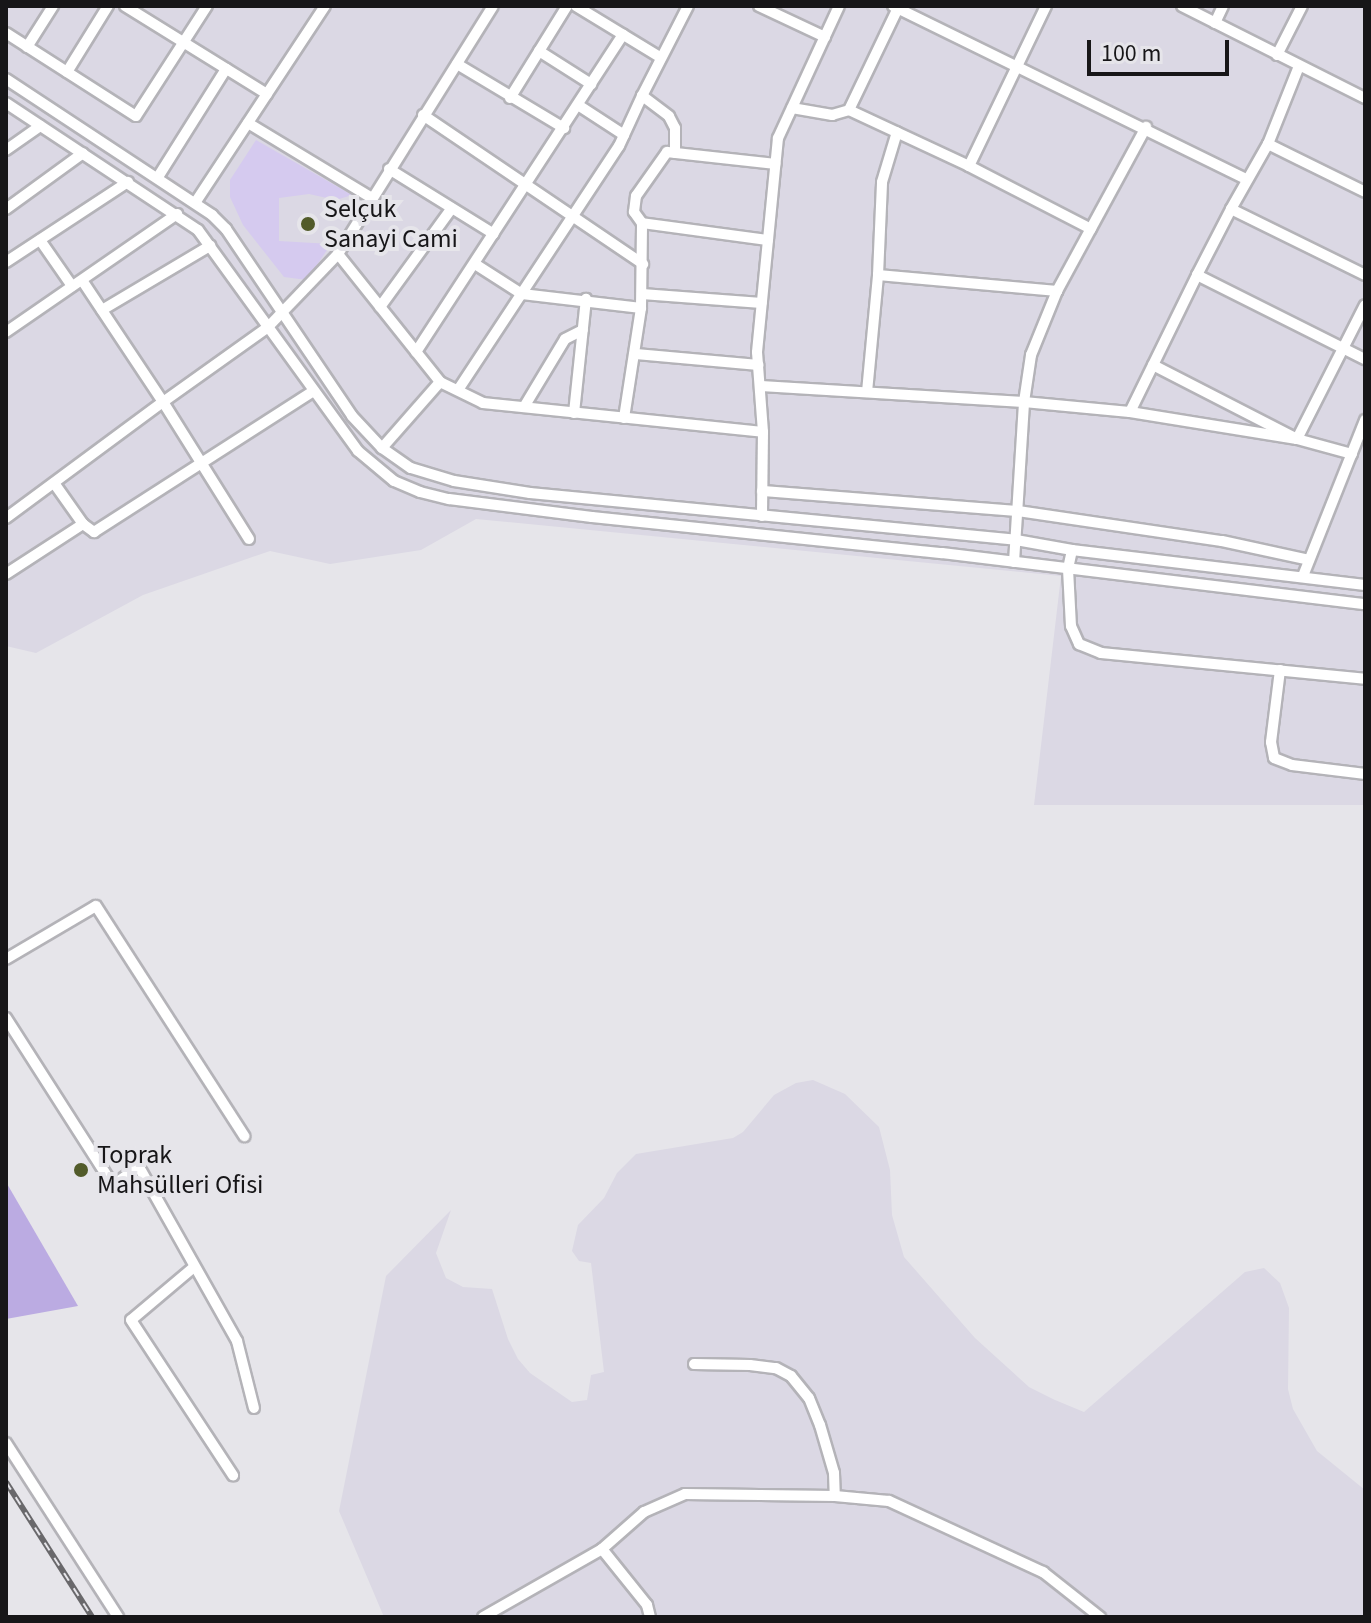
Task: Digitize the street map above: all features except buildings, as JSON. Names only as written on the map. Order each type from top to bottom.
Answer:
[{"type":"street","points":[[27,47],[53,6]]},
{"type":"street","points":[[67,72],[108,6]]},
{"type":"street","points":[[125,6],[267,94]]},
{"type":"street","points":[[6,33],[136,116],[207,6]]},
{"type":"street","points":[[195,203],[325,6]]},
{"type":"street","points":[[6,518],[284,314],[338,254],[493,6]]},
{"type":"street","points":[[510,98],[567,6]]},
{"type":"street","points":[[576,6],[660,57]]},
{"type":"street","points":[[458,390],[624,135],[660,57],[688,6]]},
{"type":"street","points":[[759,6],[825,37]]},
{"type":"street","points":[[762,516],[763,432],[759,365],[778,138],[839,6]]},
{"type":"street","points":[[969,166],[1046,6]]},
{"type":"street","points":[[1182,6],[1299,66],[1364,95]]},
{"type":"street","points":[[1215,23],[1223,6]]},
{"type":"street","points":[[1277,55],[1302,6]]},
{"type":"street","points":[[849,110],[896,7],[1146,127],[1246,179]]},
{"type":"street","points":[[416,352],[623,34]]},
{"type":"street","points":[[539,51],[591,84]]},
{"type":"street","points":[[457,64],[564,128]]},
{"type":"street","points":[[1130,412],[1246,179],[1268,144],[1299,66]]},
{"type":"street","points":[[158,177],[226,69]]},
{"type":"street","points":[[6,79],[158,177],[226,229],[352,416],[382,448],[411,468],[454,481],[530,493],[1016,540],[1072,550],[1365,585]]},
{"type":"street","points":[[642,96],[669,116],[675,128],[675,153]]},
{"type":"street","points":[[6,103],[198,230],[312,392],[358,451],[394,481],[449,499],[1365,604]]},
{"type":"street","points":[[578,105],[624,135]]},
{"type":"street","points":[[792,108],[832,115],[849,110],[969,166],[1091,229]]},
{"type":"street","points":[[423,115],[643,264]]},
{"type":"street","points":[[248,123],[372,198]]},
{"type":"street","points":[[6,150],[40,126]]},
{"type":"street","points":[[1014,562],[1024,402],[1031,355],[1057,291],[1146,127]]},
{"type":"street","points":[[867,392],[878,275],[882,182],[897,132]]},
{"type":"street","points":[[1268,144],[1365,192]]},
{"type":"street","points":[[624,418],[636,354],[642,294],[642,223],[634,212],[636,196],[667,152],[775,164]]},
{"type":"street","points":[[6,209],[83,153]]},
{"type":"street","points":[[389,169],[494,234]]},
{"type":"street","points":[[7,260],[128,182]]},
{"type":"street","points":[[380,307],[452,208]]},
{"type":"street","points":[[1231,209],[1365,275]]},
{"type":"street","points":[[6,332],[177,214]]},
{"type":"street","points":[[642,223],[768,240]]},
{"type":"street","points":[[40,240],[102,310],[249,539]]},
{"type":"street","points":[[102,310],[210,246]]},
{"type":"street","points":[[338,254],[440,382],[483,403],[763,432]]},
{"type":"street","points":[[475,264],[522,294],[586,299],[641,308]]},
{"type":"street","points":[[878,275],[1057,291]]},
{"type":"street","points":[[1197,275],[1365,359]]},
{"type":"street","points":[[642,294],[762,303]]},
{"type":"street","points":[[574,413],[586,299]]},
{"type":"street","points":[[1297,439],[1365,305]]},
{"type":"street","points":[[524,407],[565,339],[583,330]]},
{"type":"street","points":[[636,354],[759,365]]},
{"type":"street","points":[[1153,365],[1297,439]]},
{"type":"street","points":[[382,448],[440,382]]},
{"type":"street","points":[[761,386],[1024,402],[1130,412],[1297,439],[1352,454]]},
{"type":"street","points":[[54,483],[83,524],[94,532],[312,392]]},
{"type":"street","points":[[1303,576],[1365,420]]},
{"type":"street","points":[[762,491],[1018,511],[1222,541],[1309,560]]},
{"type":"street","points":[[6,574],[83,524]]},
{"type":"street","points":[[1072,550],[1068,569],[1071,626],[1079,644],[1101,653],[1365,679]]},
{"type":"street","points":[[1280,670],[1271,742],[1274,758],[1292,765],[1365,774]]},
{"type":"street","points":[[6,959],[96,906],[244,1136]]},
{"type":"street","points":[[6,1018],[113,1185],[139,1167],[237,1341],[254,1408]]},
{"type":"street","points":[[194,1267],[131,1320],[233,1475]]},
{"type":"street","points":[[694,1364],[776,1368],[791,1376],[809,1398],[820,1425],[834,1473],[835,1496]]},
{"type":"street","points":[[6,1443],[118,1617]]},
{"type":"street","points":[[483,1617],[602,1549],[644,1512],[685,1494],[835,1496],[889,1501],[1043,1572],[1100,1617]]},
{"type":"street","points":[[602,1549],[647,1605],[650,1617]]},
{"type":"shaded area","points":[[6,6],[1365,6],[1365,805],[1034,805],[1061,576],[476,519],[421,550],[330,564],[270,551],[143,595],[36,653],[6,646]]},
{"type":"shaded area","points":[[256,140],[352,195],[336,200],[309,194],[279,198],[279,241],[331,244],[307,280],[284,277],[243,225],[230,197],[230,180]]},
{"type":"shaded area","points":[[813,1080],[845,1094],[879,1127],[890,1170],[892,1215],[904,1257],[975,1338],[1029,1387],[1055,1400],[1084,1412],[1245,1272],[1264,1268],[1280,1283],[1289,1308],[1288,1389],[1293,1409],[1317,1451],[1365,1490],[1365,1617],[384,1617],[339,1511],[386,1276],[451,1210],[436,1253],[446,1278],[463,1287],[492,1289],[508,1339],[518,1359],[530,1373],[572,1402],[587,1400],[591,1375],[604,1372],[591,1263],[579,1261],[572,1251],[578,1225],[604,1198],[617,1173],[636,1154],[733,1138],[743,1132],[774,1095],[796,1083]]},
{"type":"shaded area","points":[[6,1182],[78,1306],[6,1319]]},
{"type":"railway","points":[[6,1482],[92,1617]]},
{"type":"place","name":"Selçuk Sanayi Cami","points":[[308,224]]},
{"type":"place","name":"Toprak Mahsülleri Ofisi","points":[[81,1170]]}]
